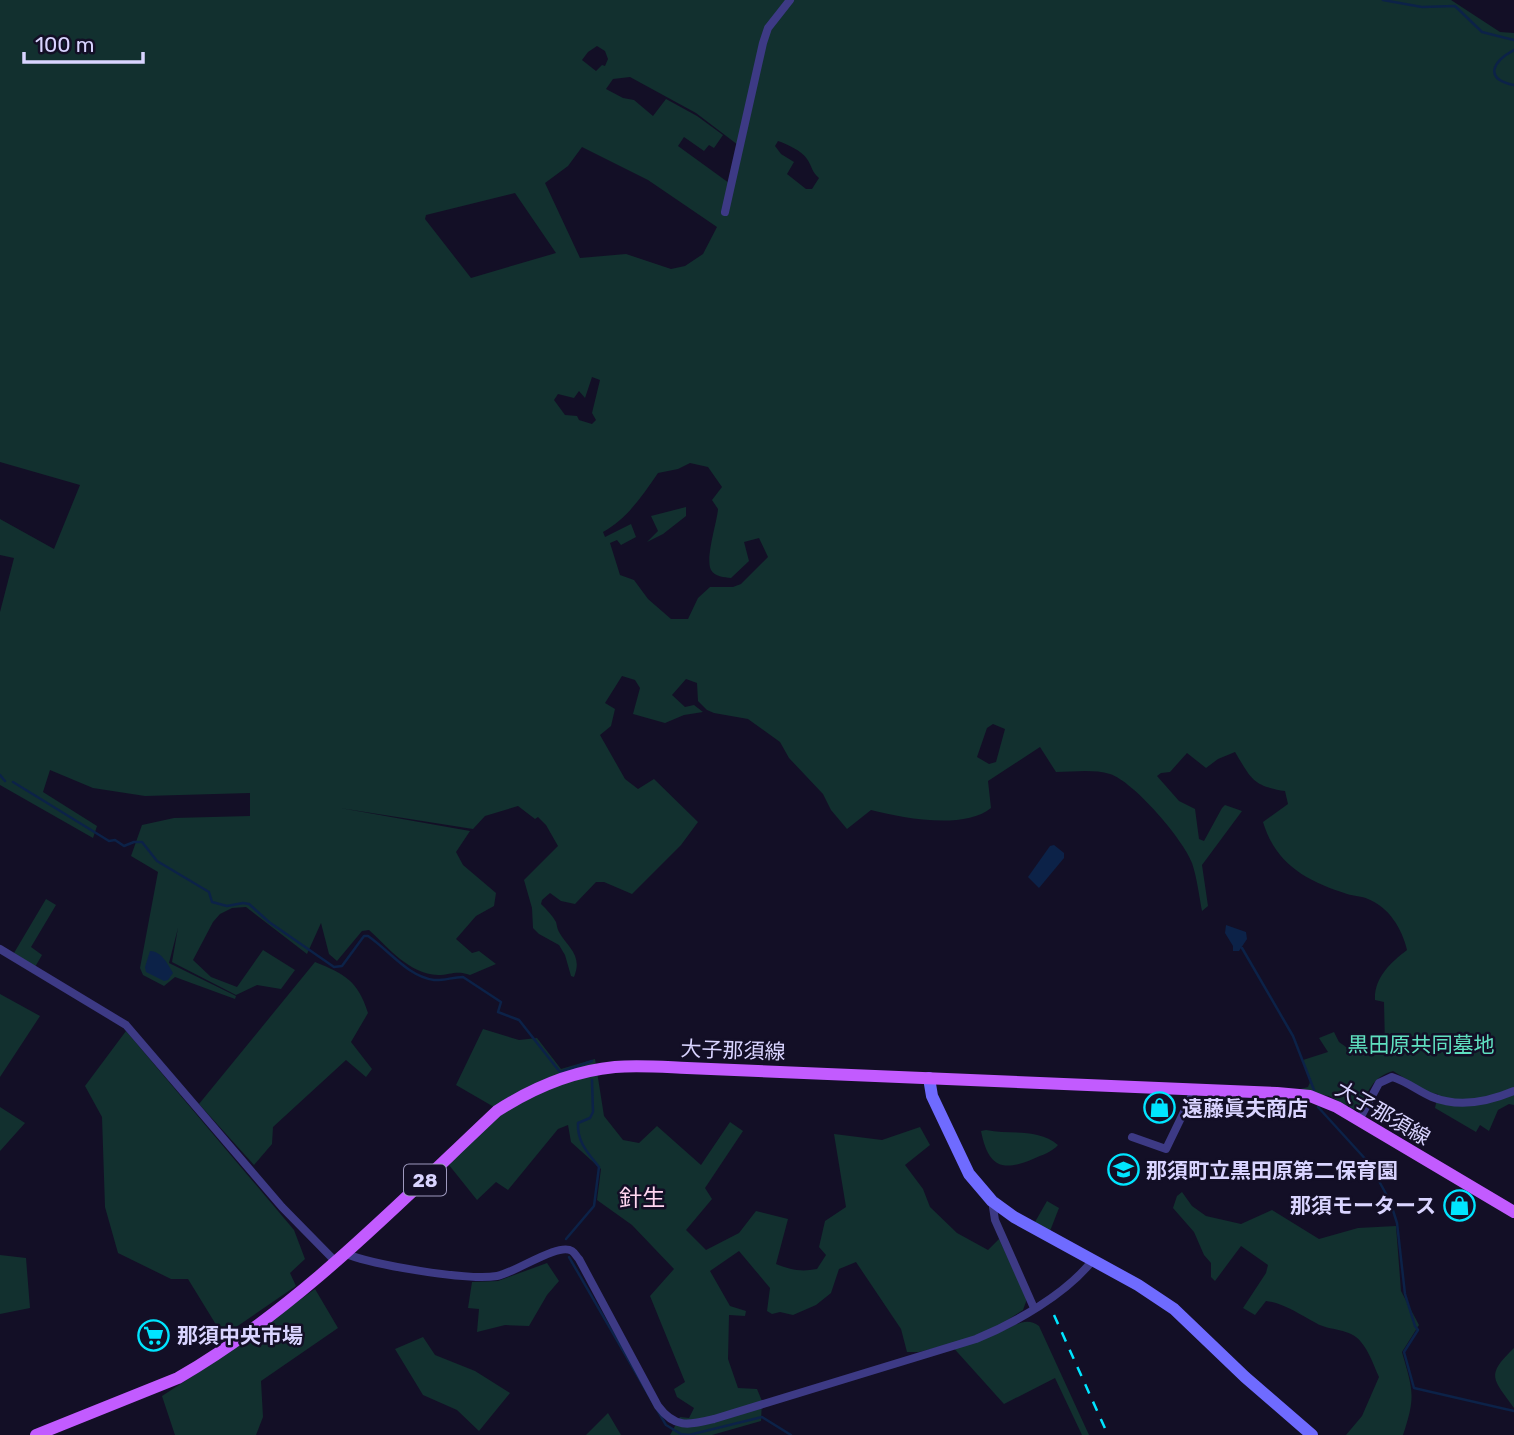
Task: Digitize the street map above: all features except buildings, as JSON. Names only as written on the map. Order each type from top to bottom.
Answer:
[{"type":"main road","name":"大子那須線","points":[[36,1435],[178,1378],[196,1367],[272,1312],[339,1257],[391,1212],[497,1111],[517,1098],[578,1075],[613,1067],[1195,1089],[1310,1096],[1328,1102],[1514,1212]]},
{"type":"street","points":[[725,212],[763,43],[768,28],[790,0]]},
{"type":"street","points":[[0,949],[126,1025],[282,1207],[339,1257],[477,1277],[498,1276],[517,1270],[554,1251],[563,1248],[571,1250],[579,1259],[658,1406],[666,1416],[685,1425],[714,1419],[976,1339],[993,1332],[1070,1285],[1092,1261]]},
{"type":"street","points":[[1359,1120],[1379,1083],[1392,1077],[1432,1097],[1450,1102],[1494,1099],[1514,1091]]},
{"type":"street","points":[[929,1078],[932,1096],[969,1174],[992,1201],[1014,1217],[1138,1285],[1174,1309],[1245,1377],[1312,1435]]},
{"type":"street","points":[[1132,1137],[1166,1149],[1195,1089]]},
{"type":"street","points":[[992,1201],[995,1220],[1034,1308]]},
{"type":"green space","name":"黒田原共同墓地","points":[[0,0],[1451,0],[1500,32],[1514,33],[1514,1105],[1509,1104],[1498,1110],[1489,1131],[1480,1125],[1476,1132],[1435,1108],[1438,1094],[1429,1093],[1393,1071],[1375,1082],[1359,1112],[1329,1096],[1297,1090],[1308,1087],[1310,1082],[1303,1060],[1328,1052],[1319,1038],[1334,1032],[1339,1042],[1346,1047],[1385,1046],[1384,1002],[1375,1000],[1375,992],[1384,972],[1407,950],[1398,927],[1382,907],[1366,898],[1347,894],[1306,877],[1276,850],[1263,822],[1288,804],[1285,791],[1259,783],[1235,752],[1206,768],[1187,753],[1170,772],[1157,776],[1179,801],[1195,809],[1199,839],[1204,841],[1225,805],[1242,811],[1202,865],[1208,906],[1202,911],[1192,863],[1179,840],[1144,799],[1110,774],[1090,771],[1056,772],[1040,747],[988,781],[991,808],[979,815],[965,819],[932,820],[871,810],[847,829],[831,810],[823,794],[789,758],[780,742],[748,719],[707,710],[698,701],[697,683],[686,679],[672,695],[685,707],[694,705],[703,712],[684,715],[665,723],[633,714],[640,688],[635,680],[622,676],[605,703],[615,709],[611,726],[600,735],[625,779],[638,789],[654,779],[698,822],[681,845],[632,894],[604,882],[596,882],[575,904],[561,901],[550,893],[542,900],[541,904],[556,922],[558,931],[576,957],[574,977],[571,976],[559,945],[533,928],[532,908],[524,880],[558,846],[538,817],[535,819],[518,806],[485,816],[473,829],[340,808],[470,831],[456,852],[463,865],[496,893],[494,906],[476,916],[456,939],[472,953],[479,951],[496,964],[470,975],[428,974],[400,959],[369,930],[362,931],[337,961],[329,954],[321,923],[307,954],[246,907],[232,908],[220,914],[193,960],[211,977],[237,987],[263,950],[295,970],[281,989],[257,985],[236,995],[172,962],[178,928],[169,963],[236,996],[235,999],[175,977],[164,986],[143,975],[140,968],[158,872],[131,856],[142,825],[174,818],[250,816],[250,793],[145,796],[93,788],[50,770],[43,792],[97,826],[93,838],[0,785],[0,612],[14,558],[0,555],[0,519],[54,549],[80,485],[0,462]],"holes":[[[597,46],[605,51],[608,59],[605,66],[602,65],[596,71],[582,60]],[[630,77],[696,113],[738,145],[729,183],[678,146],[684,137],[704,151],[709,145],[714,148],[723,135],[697,116],[666,99],[653,116],[634,100],[623,98],[606,89],[613,79]],[[778,141],[805,156],[819,178],[812,189],[806,189],[787,174],[794,162],[781,154],[775,146]],[[582,147],[648,180],[717,227],[703,254],[685,266],[671,269],[626,254],[580,258],[545,183],[568,166]],[[515,193],[556,253],[471,278],[425,219],[426,215]],[[592,377],[600,380],[592,413],[596,420],[592,424],[579,420],[577,416],[565,415],[554,400],[558,394],[574,398],[579,391],[585,398]],[[690,463],[708,467],[722,487],[712,500],[718,509],[709,557],[711,570],[715,574],[731,578],[749,561],[744,542],[759,538],[768,557],[741,584],[733,587],[710,587],[698,598],[688,619],[671,619],[648,599],[634,580],[620,575],[610,543],[617,540],[621,545],[636,537],[631,524],[605,537],[603,532],[627,513],[658,473],[678,469]],[[993,724],[1005,729],[996,762],[989,764],[977,757],[987,728]]]},
{"type":"green space","points":[[686,507],[686,516],[663,534],[647,542],[658,531],[651,516]]},
{"type":"green space","points":[[46,899],[56,905],[31,947],[42,955],[35,967],[14,953]]},
{"type":"green space","points":[[315,962],[342,975],[360,993],[368,1013],[351,1042],[372,1069],[366,1077],[346,1060],[273,1127],[272,1144],[254,1165],[199,1104]]},
{"type":"green space","points":[[0,994],[40,1016],[0,1077]]},
{"type":"green space","points":[[483,1029],[519,1040],[537,1038],[561,1069],[595,1059],[604,1116],[623,1140],[639,1143],[657,1126],[701,1165],[730,1122],[743,1131],[705,1188],[712,1199],[686,1230],[706,1250],[739,1233],[756,1211],[788,1219],[776,1264],[786,1268],[817,1269],[826,1255],[819,1247],[825,1221],[846,1207],[834,1134],[882,1140],[920,1127],[930,1145],[905,1165],[923,1189],[930,1207],[957,1233],[988,1250],[999,1239],[1027,1299],[1023,1310],[1001,1324],[1005,1330],[1026,1322],[1039,1326],[1089,1435],[1082,1435],[1055,1378],[1004,1404],[950,1344],[919,1352],[907,1352],[901,1329],[856,1262],[839,1269],[831,1293],[816,1305],[793,1315],[780,1312],[772,1314],[767,1311],[770,1288],[739,1251],[710,1271],[730,1306],[746,1311],[745,1316],[729,1315],[728,1359],[738,1388],[757,1389],[762,1401],[761,1421],[712,1435],[670,1435],[680,1417],[689,1418],[694,1408],[677,1397],[674,1389],[685,1382],[650,1296],[674,1269],[632,1225],[597,1200],[601,1169],[571,1142],[568,1125],[558,1129],[508,1190],[496,1182],[477,1200],[449,1165],[494,1107],[456,1085]]},
{"type":"green space","points":[[126,1031],[294,1230],[305,1259],[290,1273],[296,1286],[223,1336],[188,1279],[171,1279],[118,1253],[105,1207],[102,1117],[85,1086]]},
{"type":"green space","points":[[0,1107],[25,1123],[0,1151]]},
{"type":"green space","points":[[981,1131],[1033,1134],[1058,1145],[1033,1159],[1004,1165],[997,1163],[987,1152]]},
{"type":"green space","points":[[1182,1192],[1192,1206],[1206,1216],[1241,1224],[1272,1210],[1319,1239],[1358,1228],[1396,1226],[1401,1291],[1419,1325],[1402,1352],[1412,1394],[1403,1435],[1346,1435],[1362,1416],[1379,1377],[1364,1346],[1352,1334],[1321,1326],[1279,1304],[1266,1301],[1255,1315],[1243,1308],[1266,1273],[1268,1265],[1241,1246],[1215,1281],[1211,1277],[1211,1263],[1204,1255],[1194,1232],[1173,1208],[1177,1196]]},
{"type":"green space","points":[[1047,1201],[1059,1208],[1050,1231],[1035,1222]]},
{"type":"green space","points":[[0,1255],[26,1258],[30,1308],[0,1314]]},
{"type":"green space","points":[[547,1263],[559,1281],[547,1295],[529,1326],[505,1325],[477,1332],[479,1309],[468,1308],[472,1282],[498,1281]]},
{"type":"green space","points":[[315,1289],[338,1328],[261,1381],[263,1417],[256,1435],[175,1435],[162,1396]]},
{"type":"green space","points":[[423,1337],[435,1355],[475,1371],[510,1393],[479,1431],[457,1410],[423,1395],[395,1349]]},
{"type":"green space","points":[[1514,1348],[1514,1408],[1495,1377],[1499,1365]]},
{"type":"green space","points":[[608,1413],[621,1435],[586,1435]]},
{"type":"water","points":[[1054,845],[1064,853],[1064,858],[1039,888],[1028,877],[1050,846]]},
{"type":"water","points":[[1226,925],[1246,932],[1247,939],[1239,951],[1233,951],[1225,933]]},
{"type":"water","points":[[150,951],[161,956],[169,966],[173,973],[168,980],[164,981],[146,972]]},
{"type":"waterway","points":[[1383,0],[1422,7],[1455,6],[1482,32],[1514,40]]},
{"type":"waterway","points":[[1514,50],[1501,59],[1494,69],[1498,79],[1514,85]]},
{"type":"waterway","points":[[0,775],[5,781]]},
{"type":"waterway","points":[[13,782],[109,841],[115,840],[124,846],[142,842],[157,861],[209,892],[212,902],[227,906],[249,904],[269,922],[334,967],[342,966],[364,936],[368,936],[415,974],[434,980],[463,977],[501,1002],[498,1012],[519,1020],[560,1072],[592,1061]]},
{"type":"waterway","points":[[1242,948],[1293,1036],[1314,1090]]},
{"type":"waterway","points":[[566,1239],[594,1206],[599,1167],[581,1142],[578,1130],[578,1123],[590,1118],[593,1112],[592,1080]]},
{"type":"waterway","points":[[1318,1107],[1369,1163],[1390,1201],[1397,1223],[1405,1294],[1418,1330],[1404,1352],[1414,1388],[1514,1411]]},
{"type":"waterway","points":[[569,1257],[666,1425],[681,1434],[689,1435],[762,1417],[791,1435]]},
{"type":"railway","points":[[1054,1315],[1108,1435]]},
{"type":"place","name":"遠藤眞夫商店","points":[[1159,1108]]},
{"type":"place","name":"那須町立黒田原第二保育園","points":[[1123,1170]]},
{"type":"place","name":"那須モータース","points":[[1459,1205]]},
{"type":"place","name":"那須中央市場","points":[[154,1335]]},
{"type":"district","name":"針生","points":[[642,1198]]}]
